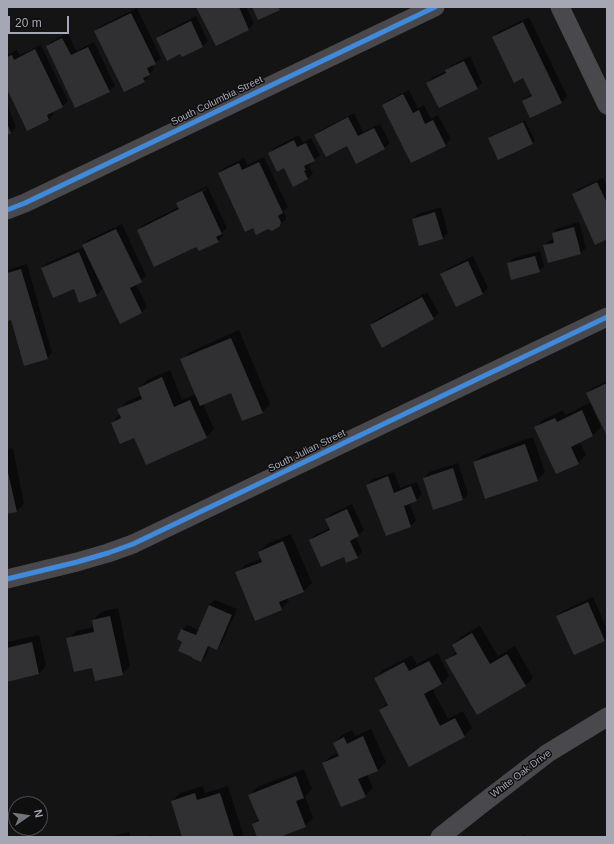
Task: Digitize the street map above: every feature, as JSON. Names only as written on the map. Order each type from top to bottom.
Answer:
[{"type":"street","name":"South Columbia Street","points":[[7,210],[25,203],[435,7]]},
{"type":"street","points":[[560,7],[607,105]]},
{"type":"street","name":"South Julian Street","points":[[7,579],[77,562],[133,544],[607,317]]},
{"type":"street","name":"White Oak Drive","points":[[440,837],[548,753],[607,717]]},
{"type":"building","points":[[196,7],[239,7],[249,30],[216,46]]},
{"type":"building","points":[[252,7],[278,7],[280,10],[258,20]]},
{"type":"building","points":[[131,13],[156,64],[147,68],[150,75],[143,78],[145,82],[124,92],[94,31]]},
{"type":"building","points":[[191,21],[203,47],[182,57],[180,54],[167,61],[156,38]]},
{"type":"building","points":[[523,22],[562,103],[530,118],[522,101],[532,96],[523,78],[514,83],[492,37]]},
{"type":"building","points":[[62,38],[71,55],[88,47],[110,92],[75,108],[46,46]]},
{"type":"building","points":[[35,49],[63,107],[47,115],[49,120],[27,131],[7,89],[7,57],[12,55],[14,60]]},
{"type":"building","points":[[464,61],[478,89],[439,108],[426,83],[446,73],[445,70]]},
{"type":"building","points":[[403,94],[413,113],[419,110],[425,124],[433,120],[446,146],[411,163],[382,105]]},
{"type":"building","points":[[348,117],[358,136],[374,128],[385,149],[356,164],[347,146],[326,157],[314,135]]},
{"type":"building","points":[[523,122],[533,144],[498,160],[488,138]]},
{"type":"building","points":[[7,123],[11,133],[7,135]]},
{"type":"building","points":[[294,140],[297,147],[306,143],[315,161],[304,166],[306,170],[304,171],[308,179],[293,187],[284,168],[277,172],[268,153]]},
{"type":"building","points":[[259,162],[283,213],[278,216],[281,222],[280,226],[272,231],[268,229],[256,235],[253,228],[245,232],[218,173],[239,163],[242,170]]},
{"type":"building","points":[[597,182],[607,203],[607,239],[595,245],[572,194]]},
{"type":"building","points":[[202,191],[222,234],[216,237],[219,242],[199,251],[196,247],[154,267],[137,230],[179,209],[176,203]]},
{"type":"building","points":[[435,212],[443,239],[419,246],[412,219]]},
{"type":"building","points":[[574,227],[581,254],[548,263],[543,245],[554,243],[552,233]]},
{"type":"building","points":[[116,229],[142,282],[130,288],[142,313],[120,324],[82,245]]},
{"type":"building","points":[[79,252],[97,296],[79,303],[74,289],[53,298],[41,268]]},
{"type":"building","points":[[535,256],[540,272],[511,280],[507,263]]},
{"type":"building","points":[[468,261],[483,294],[456,307],[440,274]]},
{"type":"building","points":[[21,269],[48,359],[24,366],[11,320],[7,321],[7,273]]},
{"type":"building","points":[[422,297],[434,319],[382,348],[370,325]]},
{"type":"building","points":[[231,338],[263,413],[242,421],[231,393],[200,406],[180,359]]},
{"type":"building","points":[[162,377],[174,407],[190,400],[207,438],[146,465],[134,438],[120,444],[111,423],[121,418],[117,409],[142,399],[138,388]]},
{"type":"building","points":[[607,383],[607,436],[586,393]]},
{"type":"building","points":[[582,410],[593,436],[571,447],[579,464],[556,474],[534,427],[555,418],[557,422]]},
{"type":"building","points":[[525,444],[538,481],[485,499],[473,462]]},
{"type":"building","points":[[7,468],[17,512],[7,514]]},
{"type":"building","points":[[453,468],[463,500],[433,510],[423,478]]},
{"type":"building","points":[[388,476],[394,493],[411,486],[417,501],[404,506],[411,527],[386,536],[366,485]]},
{"type":"building","points":[[347,509],[359,536],[350,541],[358,558],[346,563],[344,557],[321,567],[309,540],[330,530],[325,519]]},
{"type":"building","points":[[283,541],[304,592],[279,602],[282,610],[255,621],[235,572],[262,562],[258,552]]},
{"type":"building","points":[[588,602],[605,641],[574,655],[556,616]]},
{"type":"building","points":[[209,605],[232,615],[217,650],[208,646],[201,662],[178,651],[182,642],[177,639],[181,629],[196,635]]},
{"type":"building","points":[[110,616],[123,675],[95,681],[92,668],[74,672],[66,638],[94,632],[92,620]]},
{"type":"building","points":[[472,633],[490,664],[507,654],[526,686],[477,715],[445,660],[457,654],[452,645]]},
{"type":"building","points":[[32,642],[39,674],[7,682],[7,648]]},
{"type":"building","points":[[429,661],[442,684],[424,694],[440,726],[455,718],[465,737],[409,767],[379,710],[388,705],[374,678],[404,662],[409,671]]},
{"type":"building","points":[[363,736],[378,771],[358,779],[366,797],[341,807],[322,763],[339,756],[333,743],[344,737],[347,744]]},
{"type":"building","points":[[296,776],[304,798],[296,801],[306,827],[280,837],[257,837],[252,824],[259,821],[248,795]]},
{"type":"building","points":[[195,793],[197,800],[220,793],[234,837],[182,837],[171,801]]},
{"type":"cycle path","points":[[7,210],[25,203],[435,7]]},
{"type":"cycle path","points":[[7,579],[77,562],[133,544],[607,317]]}]
